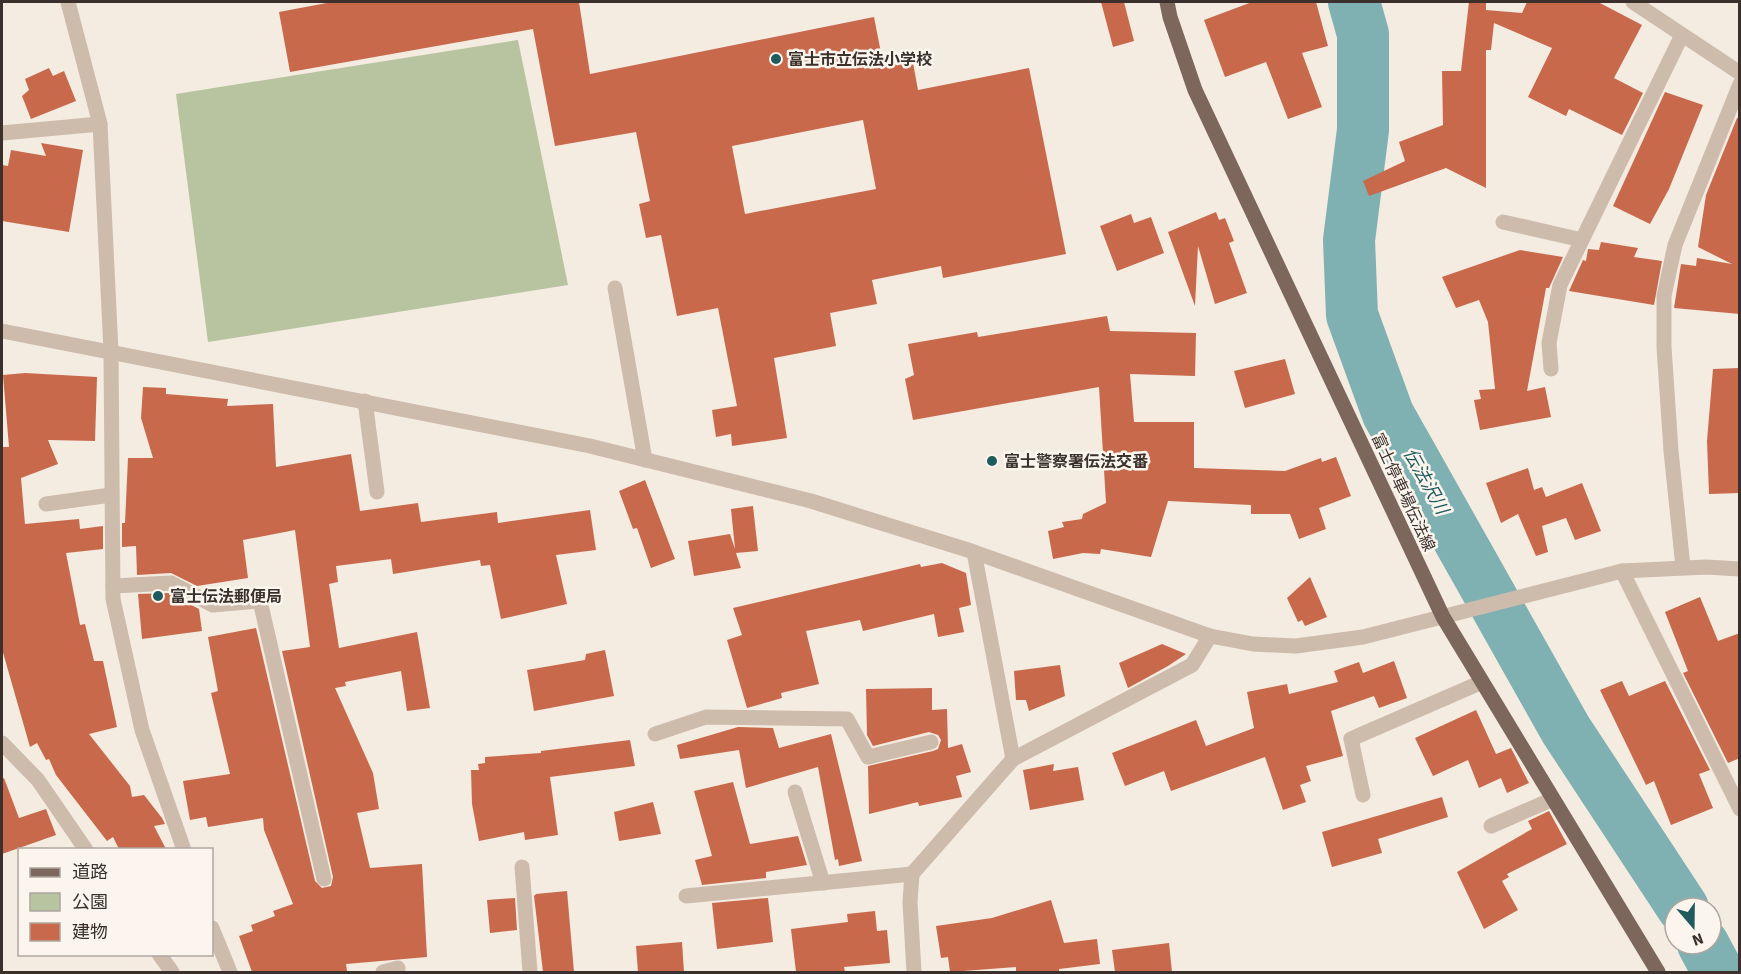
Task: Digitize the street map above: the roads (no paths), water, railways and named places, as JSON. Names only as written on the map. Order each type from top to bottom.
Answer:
[{"type":"main road","name":"富士停車場伝法線","points":[[1167,2],[1195,90],[1443,617],[1658,972]]},
{"type":"street","points":[[68,2],[100,124],[111,351],[113,598],[142,730],[184,848]]},
{"type":"street","points":[[1633,2],[1740,73]]},
{"type":"street","points":[[1551,369],[1549,344],[1560,285],[1682,35]]},
{"type":"street","points":[[1683,567],[1671,451],[1664,347],[1664,296],[1676,245],[1740,84]]},
{"type":"street","points":[[2,133],[100,124]]},
{"type":"street","points":[[1503,222],[1582,240]]},
{"type":"street","points":[[615,288],[645,460]]},
{"type":"street","points":[[2,331],[590,446],[812,501],[974,552],[1210,636],[1253,644],[1296,646],[1363,637],[1516,600],[1622,571],[1683,567],[1740,569]]},
{"type":"street","points":[[365,401],[377,492]]},
{"type":"street","points":[[46,504],[111,495]]},
{"type":"street","points":[[974,552],[1013,759]]},
{"type":"street","points":[[1622,571],[1740,809]]},
{"type":"street","points":[[113,586],[171,583],[213,605],[260,600],[324,879]]},
{"type":"street","points":[[914,972],[910,902],[912,874],[1013,759],[1192,665],[1210,636]]},
{"type":"street","points":[[1363,795],[1351,739],[1482,682]]},
{"type":"street","points":[[655,734],[706,717],[847,719],[868,757],[931,742]]},
{"type":"street","points":[[2,743],[38,780],[85,848]]},
{"type":"street","points":[[795,792],[823,883]]},
{"type":"street","points":[[1491,826],[1553,799]]},
{"type":"street","points":[[522,867],[530,972]]},
{"type":"street","points":[[686,896],[912,874]]},
{"type":"street","points":[[213,930],[230,972]]},
{"type":"street","points":[[160,956],[172,972]]},
{"type":"waterway","name":"伝法沢川","points":[[1354,2],[1363,34],[1363,130],[1349,240],[1352,315],[1388,414],[1566,730],[1675,896]]},
{"type":"waterway","name":"伝法沢川","points":[[1709,956],[1718,972]]},
{"type":"place","name":"富士市立伝法小学校","points":[[776,59]]},
{"type":"place","name":"富士警察署伝法交番","points":[[992,461]]},
{"type":"place","name":"富士伝法郵便局","points":[[158,596]]}]
